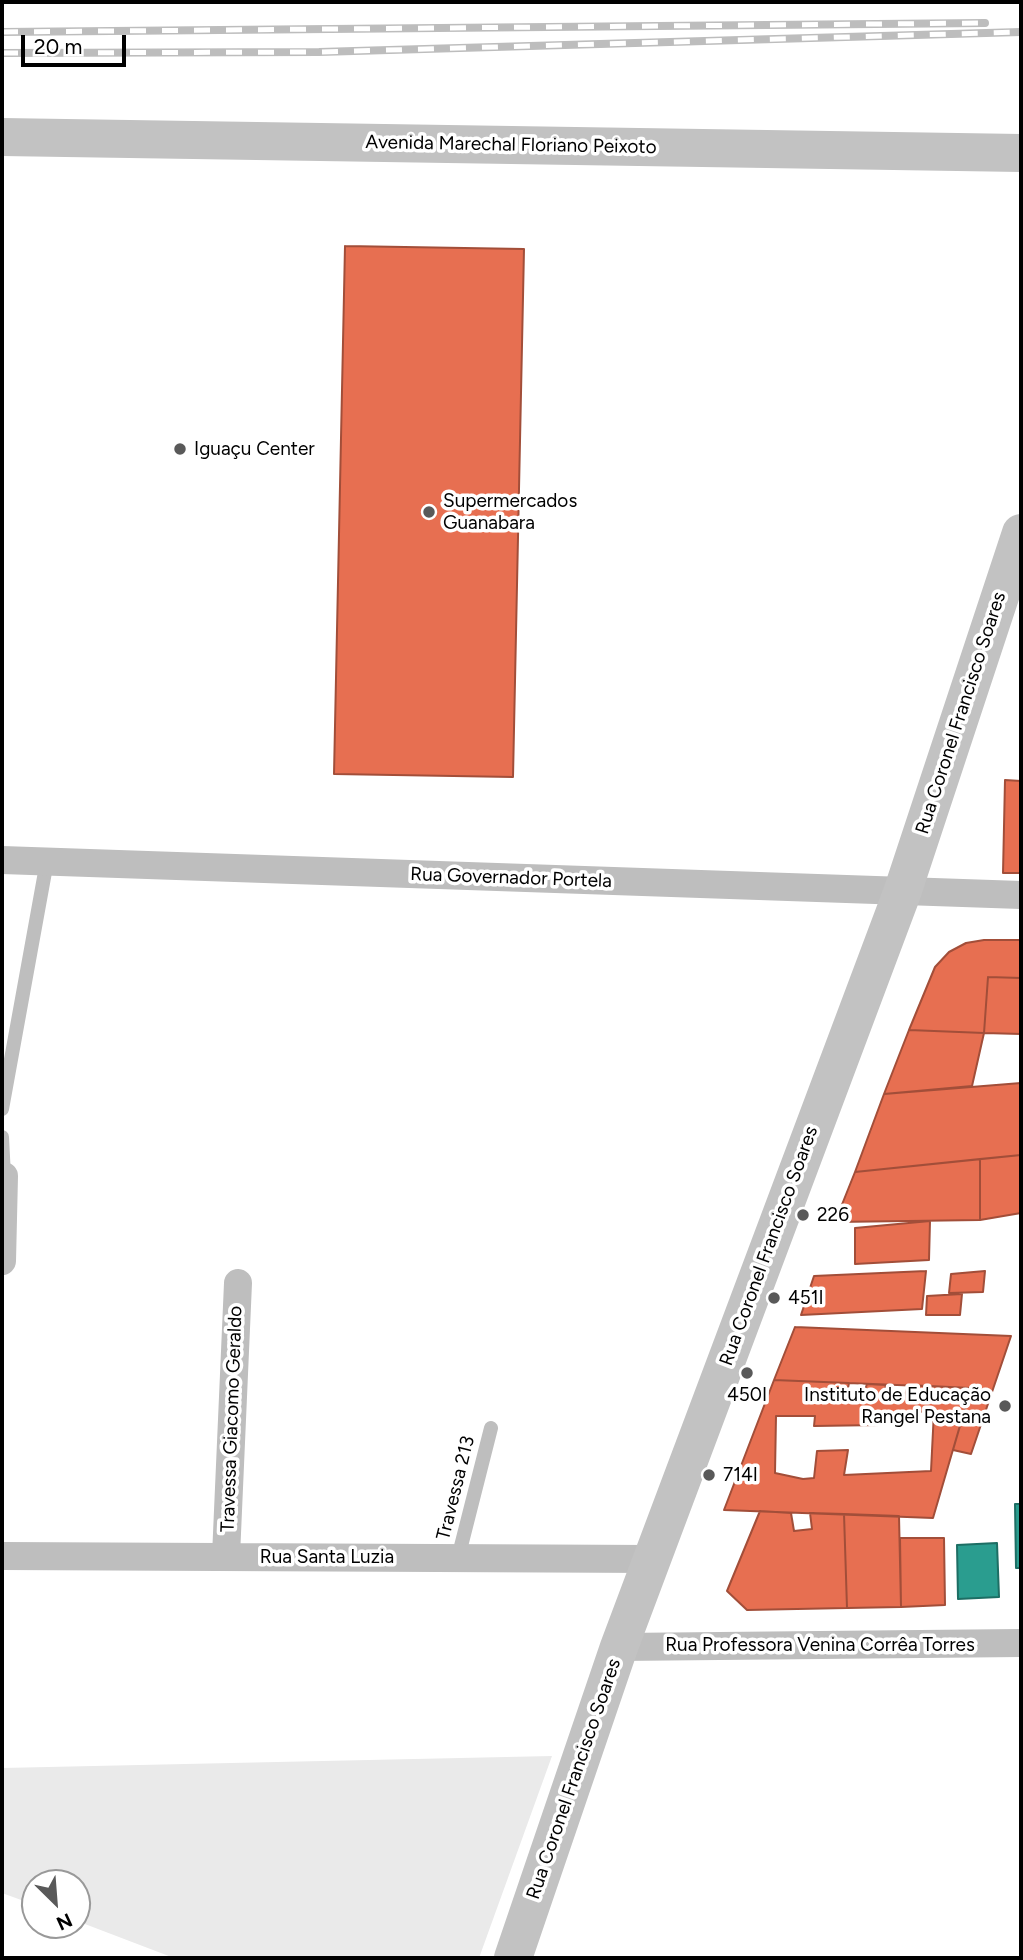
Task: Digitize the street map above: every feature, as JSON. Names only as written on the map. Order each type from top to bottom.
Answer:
[{"type":"street","name":"Avenida Marechal Floriano Peixoto","points":[[2,137],[1021,153]]},
{"type":"street","name":"Rua Coronel Francisco Soares","points":[[513,1958],[619,1647],[902,893],[1021,533]]},
{"type":"street","name":"Rua Governador Portela","points":[[2,860],[1021,895]]},
{"type":"street","points":[[2,1261],[4,1176]]},
{"type":"street","name":"Travessa Giacomo Geraldo","points":[[226,1556],[238,1283]]},
{"type":"street","name":"Rua Santa Luzia","points":[[2,1556],[653,1559]]},
{"type":"street","name":"Rua Professora Venina Corrêa Torres","points":[[619,1647],[1021,1643]]},
{"type":"lane","points":[[2,1109],[47,861]]},
{"type":"lane","points":[[2,1137],[4,1176]]},
{"type":"lane","name":"Travessa 213","points":[[458,1558],[491,1428]]},
{"type":"shaded area","points":[[552,1756],[479,1958],[174,1958],[91,1926],[91,1869],[21,1869],[21,1900],[2,1893],[2,1768]]},
{"type":"building: Shops","name":"Supermercados Guanabara","points":[[345,246],[524,249],[513,777],[334,774]]},
{"type":"building: Shops","points":[[1005,780],[1021,781],[1021,873],[1003,873]]},
{"type":"building: Shops","points":[[1021,940],[1021,978],[988,977],[984,1033],[909,1030],[935,967],[949,952],[966,943]]},
{"type":"building: Shops","points":[[988,977],[1021,978],[1021,1034],[984,1033]]},
{"type":"building: Shops","points":[[909,1030],[984,1033],[972,1086],[884,1094]]},
{"type":"building: Shops","points":[[1021,1083],[1021,1155],[855,1172],[884,1094]]},
{"type":"building: Shops","points":[[1021,1155],[1021,1213],[980,1220],[980,1159]]},
{"type":"building: Shops","points":[[980,1159],[980,1220],[835,1222],[855,1172]]},
{"type":"building: Shops","points":[[930,1221],[929,1260],[855,1264],[855,1228]]},
{"type":"building: Shops","points":[[926,1271],[922,1309],[801,1315],[814,1276]]},
{"type":"building: Shops","points":[[985,1271],[983,1292],[949,1293],[951,1274]]},
{"type":"building: Shops","points":[[962,1294],[960,1315],[926,1315],[927,1296]]},
{"type":"building: Shops","points":[[795,1327],[1011,1336],[971,1454],[953,1450],[971,1388],[774,1380]]},
{"type":"building: Shops","points":[[774,1380],[849,1383],[846,1398],[862,1399],[867,1384],[886,1385],[882,1400],[904,1399],[908,1385],[971,1388],[933,1518],[724,1510]],"holes":[[[934,1411],[931,1471],[844,1475],[848,1450],[817,1451],[814,1478],[803,1479],[775,1473],[776,1416],[815,1416],[814,1426],[880,1425],[882,1414]]]},
{"type":"building: Shops","points":[[760,1511],[791,1513],[794,1531],[812,1529],[810,1513],[844,1514],[847,1608],[747,1610],[727,1591]]},
{"type":"building: Shops","points":[[844,1514],[899,1516],[901,1607],[847,1608]]},
{"type":"building: Shops","points":[[900,1538],[944,1538],[945,1605],[901,1607]]},
{"type":"building: Schools","points":[[1015,1504],[1021,1504],[1021,1568],[1016,1568]]},
{"type":"building: Schools","points":[[997,1543],[999,1597],[958,1599],[957,1545]]},
{"type":"railway","points":[[2,32],[985,23]]},
{"type":"railway","points":[[2,53],[319,52],[1021,32]]},
{"type":"place","name":"Iguaçu Center","points":[[180,449]]},
{"type":"place","name":"Supermercados Guanabara","points":[[429,512]]},
{"type":"place","name":"226","points":[[803,1215]]},
{"type":"place","name":"451I","points":[[774,1298]]},
{"type":"place","name":"450I","points":[[747,1373]]},
{"type":"place","name":"Instituto de Educação Rangel Pestana","points":[[1005,1406]]},
{"type":"place","name":"714I","points":[[709,1475]]}]
